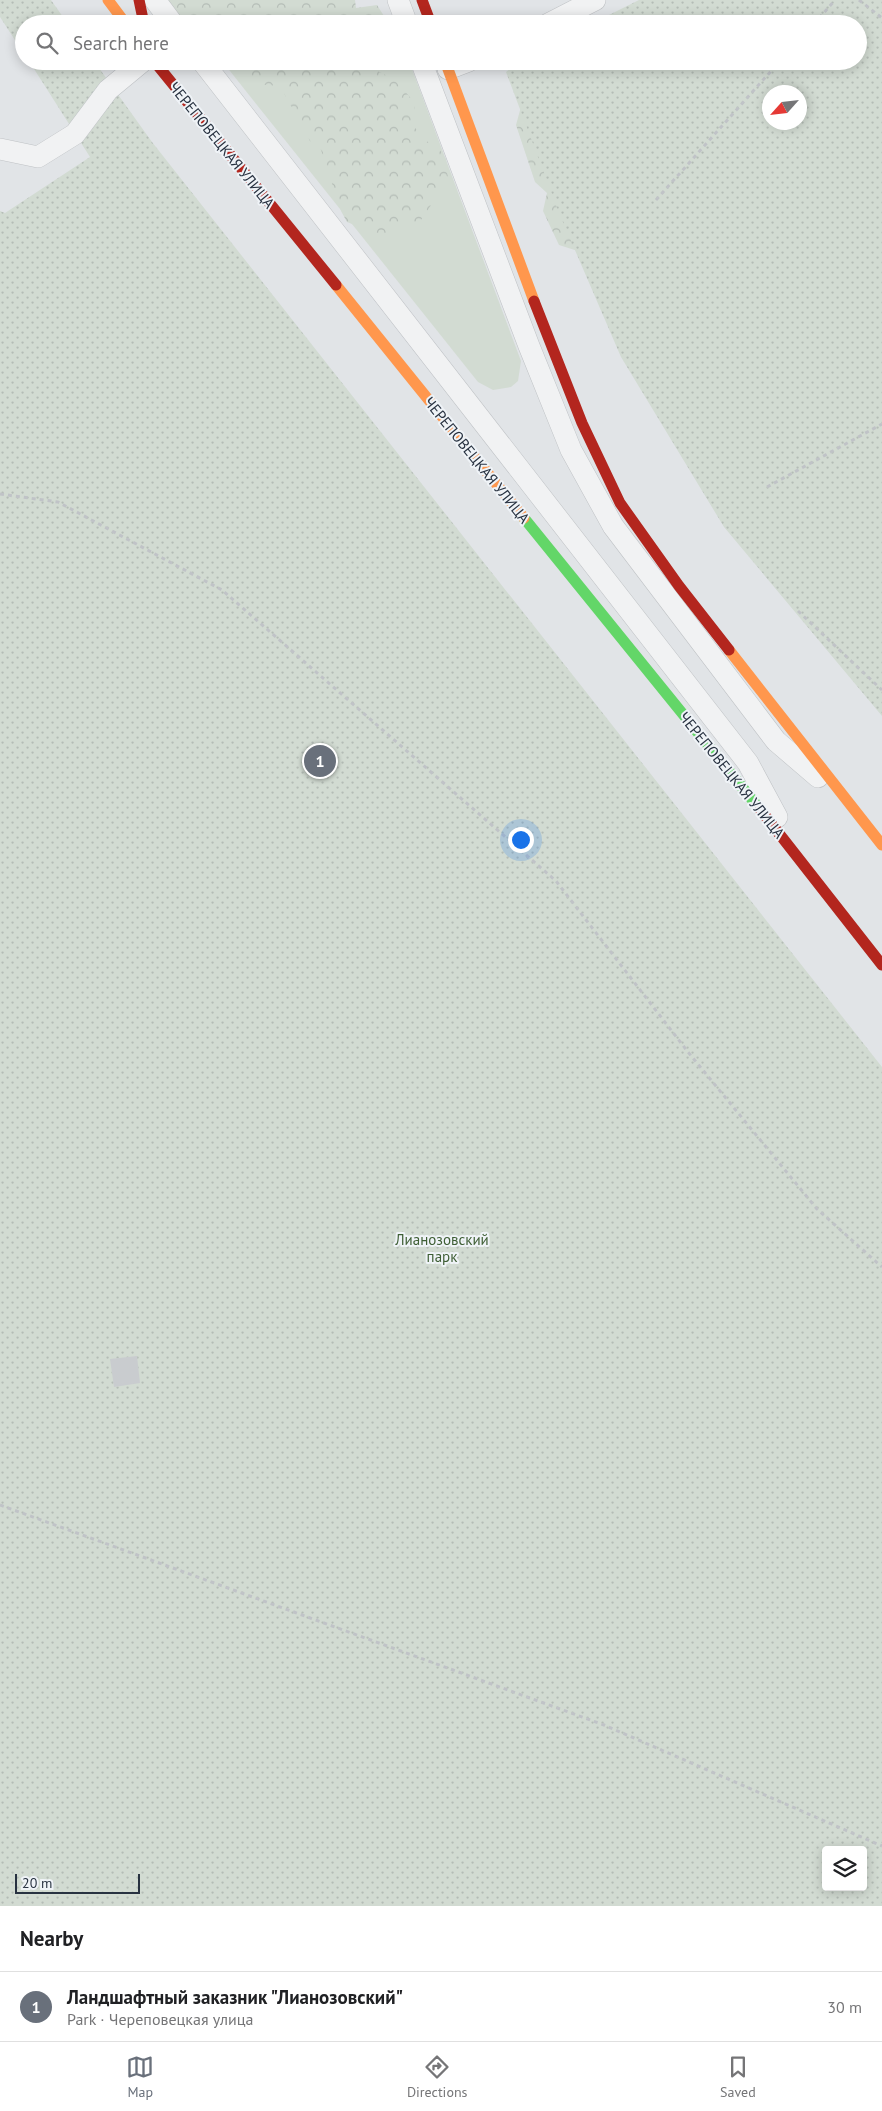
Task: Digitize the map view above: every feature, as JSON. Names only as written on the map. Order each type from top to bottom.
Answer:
[{"type":"main road","points":[[108,0],[119,15]]},
{"type":"main road","points":[[139,0],[142,15]]},
{"type":"main road","points":[[422,0],[428,15]]},
{"type":"main road","name":"ЧЕРЕПОВЕЦКАЯ УЛИЦА","points":[[161,70],[800,859],[882,965]]},
{"type":"main road","points":[[449,70],[512,244],[582,423],[620,503],[679,586],[882,845]]},
{"type":"lane","points":[[155,0],[166,15]]},
{"type":"lane","points":[[398,0],[404,15]]},
{"type":"lane","points":[[565,15],[594,0]]},
{"type":"lane","points":[[0,149],[38,157],[75,134],[108,90],[133,70]]},
{"type":"lane","name":"ЧЕРЕПОВЕЦКАЯ УЛИЦА","points":[[209,70],[748,764],[800,859]]},
{"type":"lane","points":[[424,70],[529,346],[571,450],[613,526],[776,741],[852,807]]},
{"type":"path","points":[[822,15],[835,0]]},
{"type":"path","points":[[859,0],[882,18]]},
{"type":"path","points":[[656,200],[772,70]]},
{"type":"path","points":[[767,487],[882,424]]},
{"type":"path","points":[[0,494],[58,502],[222,590],[556,881],[688,1052],[817,1209],[882,1267]]},
{"type":"path","points":[[798,611],[882,690]]},
{"type":"path","points":[[0,1505],[604,1725],[882,1846]]},
{"type":"green space","points":[[0,0],[51,0],[62,15],[15,15],[15,40],[0,17]]},
{"type":"green space","points":[[161,0],[355,0],[356,8],[377,5],[383,15],[177,15]]},
{"type":"green space","points":[[639,0],[882,0],[882,716],[724,527],[621,357],[559,213],[506,72],[509,70],[867,70],[867,15],[609,15]]},
{"type":"green space","name":"Лианозовский парк","points":[[35,70],[100,70],[152,142],[882,1067],[882,1906],[0,1906],[0,211],[5,213],[90,157]]},
{"type":"green space","points":[[229,70],[412,70],[521,361],[518,381],[511,387],[493,390],[478,382]]},
{"type":"green space","points":[[238,70],[376,70],[395,80],[415,103],[413,125],[425,140],[440,150],[446,159],[448,180],[421,220],[382,236],[347,222],[341,211],[320,147],[310,141],[280,86],[255,84]]},
{"type":"green space","points":[[522,103],[584,253],[559,245],[543,211],[547,193],[535,182],[516,125]]},
{"type":"building","points":[[137,1356],[140,1383],[114,1387],[110,1359]]},
{"type":"traffic: fast","points":[[524,518],[759,808]]},
{"type":"traffic: slow","points":[[108,0],[119,15]]},
{"type":"traffic: slow","points":[[448,70],[534,301]]},
{"type":"traffic: slow","points":[[336,285],[524,518]]},
{"type":"traffic: slow","points":[[729,650],[882,845]]},
{"type":"traffic: jam","points":[[139,0],[142,15]]},
{"type":"traffic: jam","points":[[422,0],[428,15]]},
{"type":"traffic: jam","points":[[161,70],[336,285]]},
{"type":"traffic: jam","points":[[534,301],[582,423],[620,503],[679,586],[729,650]]},
{"type":"traffic: jam","points":[[759,808],[882,965]]},
{"type":"place","name":"Ландшафтный заказник \"Лианозовский\"","points":[[320,761]]}]
